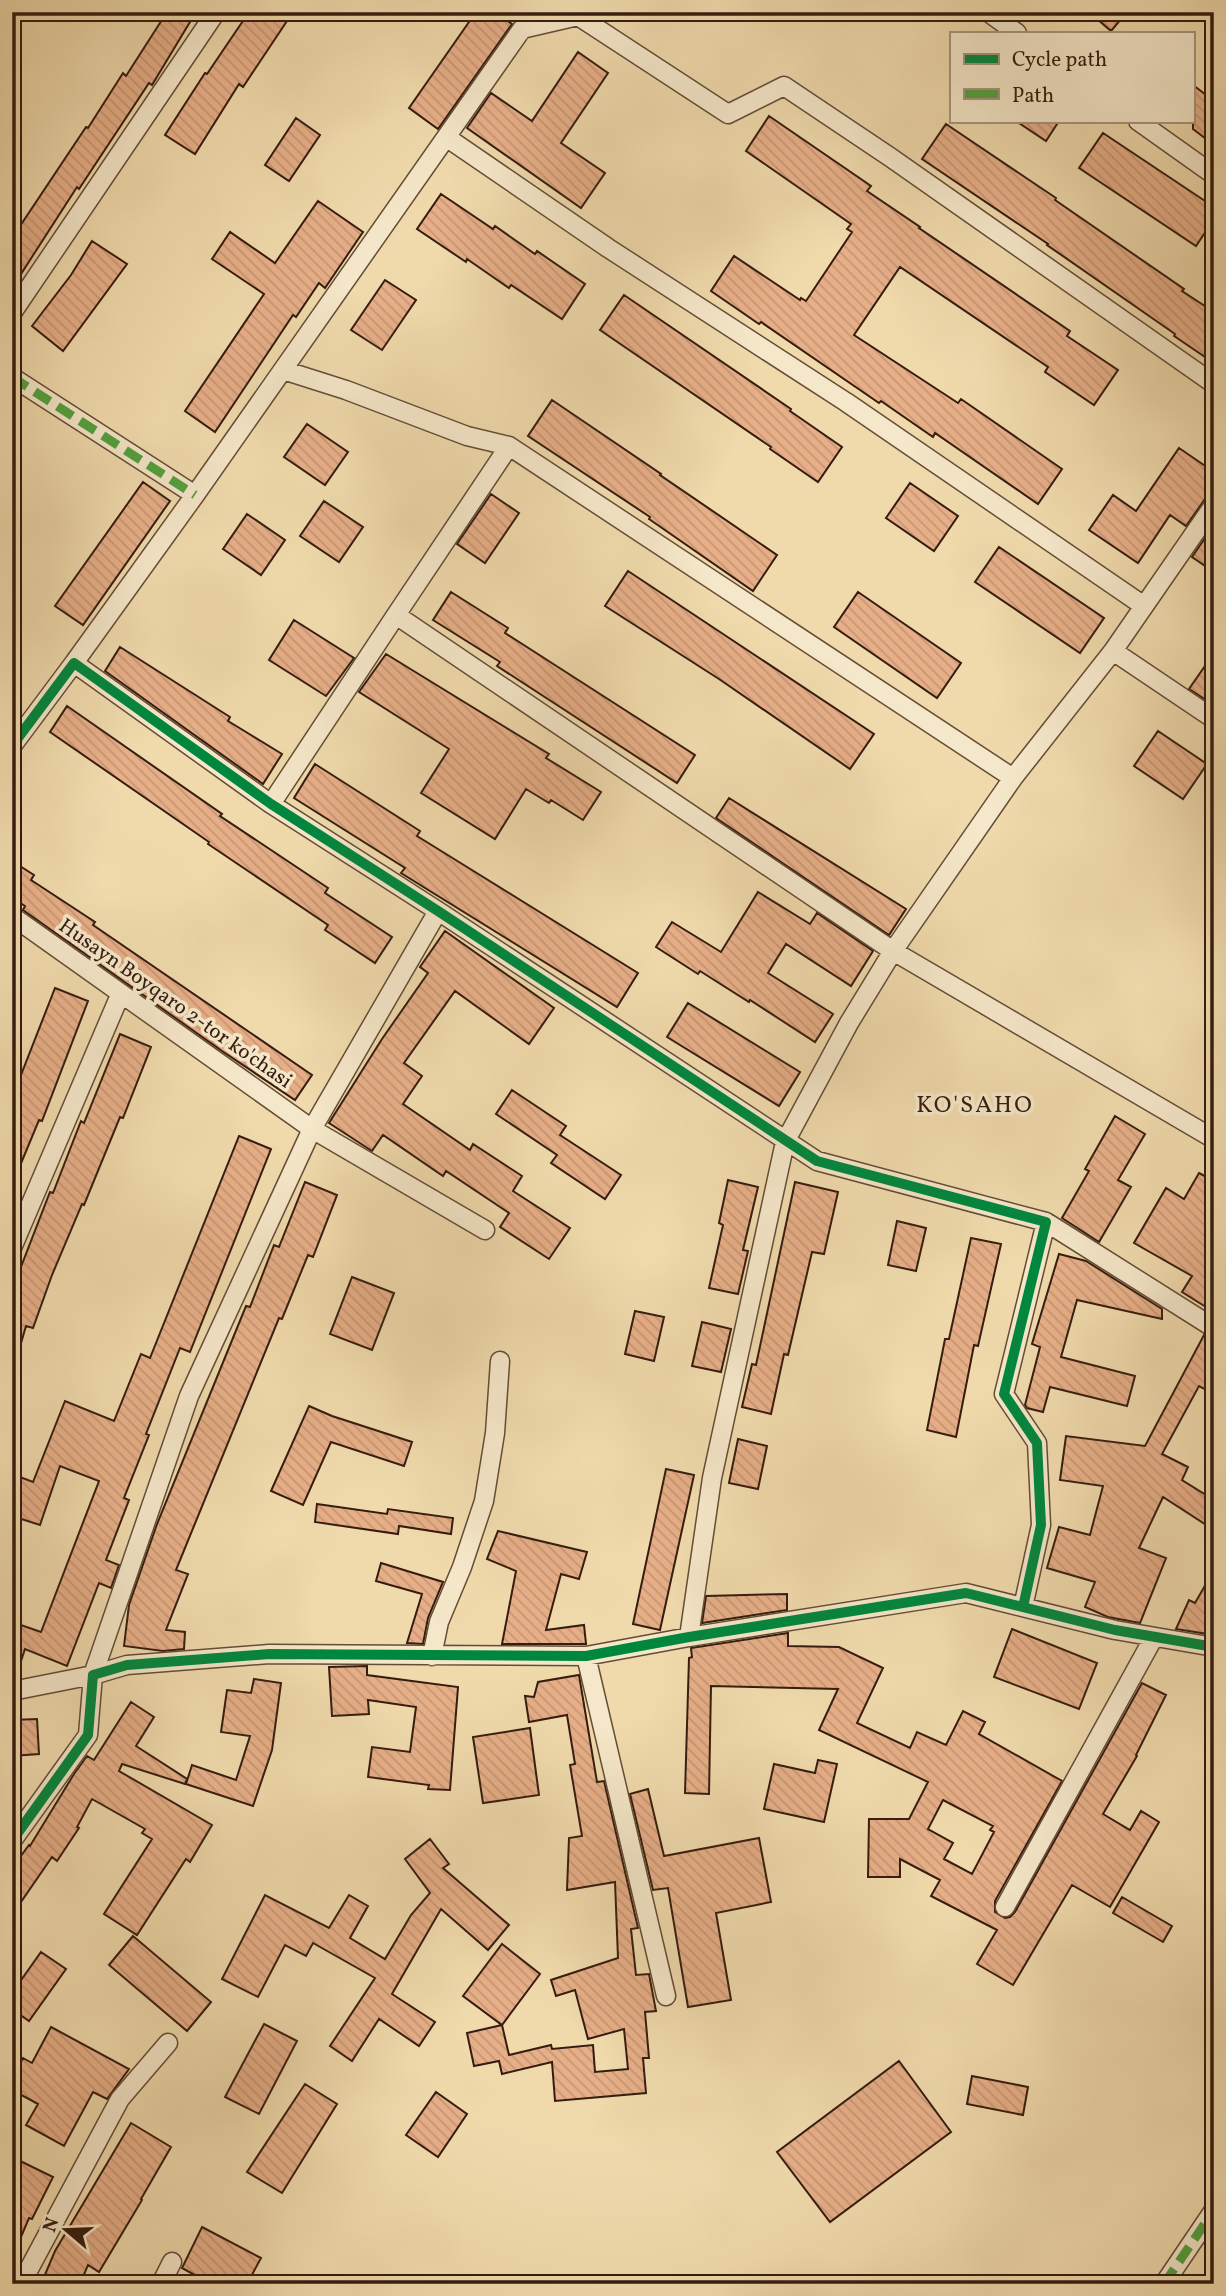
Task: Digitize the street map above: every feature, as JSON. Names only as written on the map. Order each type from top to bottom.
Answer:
[{"type":"street","points":[[12,313],[216,12]]},
{"type":"street","points":[[988,12],[1016,32]]},
{"type":"street","points":[[12,746],[195,495],[522,29],[579,14],[728,114],[784,86],[1214,384]]},
{"type":"street","points":[[1140,122],[1214,175]]},
{"type":"street","points":[[446,137],[608,247],[846,402],[1144,606]]},
{"type":"street","points":[[283,370],[346,390],[467,436],[509,446],[1013,778]]},
{"type":"street","points":[[12,377],[195,495]]},
{"type":"street","points":[[271,804],[509,446]]},
{"type":"street","points":[[689,1637],[712,1479],[785,1142],[849,1023],[893,951],[1013,778],[1113,651],[1214,505]]},
{"type":"street","points":[[396,615],[893,951],[1214,1139]]},
{"type":"street","points":[[1113,651],[1214,719]]},
{"type":"street","points":[[74,663],[271,804],[439,911],[817,1161],[1046,1222],[1214,1328]]},
{"type":"street","points":[[12,1840],[88,1735],[93,1675],[189,1396],[312,1129],[439,911]]},
{"type":"street","name":"Husayn Boyqaro 2-tor ko'chasi","points":[[12,916],[312,1129],[485,1230]]},
{"type":"street","points":[[12,1248],[120,995]]},
{"type":"street","points":[[1023,1607],[1041,1525],[1037,1443],[1004,1394],[1046,1222]]},
{"type":"street","points":[[432,1657],[439,1622],[462,1567],[484,1501],[495,1433],[500,1361]]},
{"type":"street","points":[[12,1691],[93,1675],[127,1665],[269,1654],[586,1656],[966,1593],[1115,1630],[1214,1647]]},
{"type":"street","points":[[1005,1907],[1154,1637]]},
{"type":"street","points":[[586,1656],[666,1996]]},
{"type":"street","points":[[21,2284],[120,2099],[168,2043]]},
{"type":"street","points":[[1164,2284],[1214,2210]]},
{"type":"street","points":[[161,2284],[172,2262]]},
{"type":"building","points":[[167,12],[196,12],[152,85],[149,83],[79,189],[77,187],[12,288],[12,225],[18,229],[123,73],[126,76]]},
{"type":"building","points":[[249,12],[293,12],[243,87],[239,84],[195,154],[165,135]]},
{"type":"building","points":[[476,12],[494,12],[512,24],[438,129],[409,108]]},
{"type":"building","points":[[1089,12],[1127,12],[1111,31]]},
{"type":"building","points":[[578,52],[608,73],[561,143],[605,173],[581,208],[467,128],[491,93],[532,121]]},
{"type":"building","points":[[1194,86],[1214,101],[1214,145],[1193,129]]},
{"type":"building","points":[[769,116],[871,186],[867,191],[1070,331],[1067,336],[1118,370],[1094,405],[1045,372],[1048,367],[900,267],[854,335],[958,403],[961,399],[1062,469],[1038,504],[935,433],[933,437],[881,401],[879,403],[711,291],[734,256],[800,300],[801,298],[806,301],[852,232],[847,229],[851,224],[746,151]]},
{"type":"building","points":[[296,118],[320,135],[289,181],[265,165]]},
{"type":"building","points":[[1018,122],[1058,122],[1046,141]]},
{"type":"building","points":[[946,124],[1056,198],[1055,200],[1214,312],[1214,363],[1048,244],[922,159]]},
{"type":"building","points":[[1103,133],[1214,207],[1214,219],[1196,246],[1079,168]]},
{"type":"building","points":[[441,194],[535,254],[537,251],[585,284],[562,319],[511,285],[509,288],[467,259],[466,262],[417,229]]},
{"type":"building","points":[[318,201],[363,232],[325,288],[319,283],[296,317],[293,315],[215,432],[185,411],[264,294],[212,259],[230,232],[275,263]]},
{"type":"building","points":[[92,241],[127,264],[63,351],[32,326],[71,275]]},
{"type":"building","points":[[385,280],[416,300],[382,350],[351,330]]},
{"type":"building","points":[[624,295],[842,447],[818,482],[600,330]]},
{"type":"building","points":[[552,400],[777,555],[753,591],[649,519],[650,517],[528,436]]},
{"type":"building","points":[[307,424],[348,452],[325,485],[284,457]]},
{"type":"building","points":[[1179,448],[1214,472],[1214,494],[1205,499],[1186,526],[1170,515],[1138,563],[1089,530],[1113,495],[1136,511]]},
{"type":"building","points":[[143,482],[170,501],[83,625],[55,606]]},
{"type":"building","points":[[910,483],[958,516],[934,551],[886,518]]},
{"type":"building","points":[[491,494],[519,513],[485,563],[457,544]]},
{"type":"building","points":[[324,501],[363,527],[339,562],[300,536]]},
{"type":"building","points":[[247,514],[285,540],[261,575],[223,549]]},
{"type":"building","points":[[1214,525],[1214,572],[1192,557]]},
{"type":"building","points":[[999,547],[1104,618],[1080,653],[975,582]]},
{"type":"building","points":[[628,571],[874,734],[850,769],[719,679],[605,606]]},
{"type":"building","points":[[451,592],[508,628],[505,633],[695,755],[677,783],[497,666],[500,662],[433,620]]},
{"type":"building","points":[[858,592],[961,663],[937,698],[834,627]]},
{"type":"building","points":[[294,620],[354,658],[326,696],[269,660]]},
{"type":"building","points":[[120,647],[230,717],[228,721],[282,754],[263,784],[105,671]]},
{"type":"building","points":[[1214,653],[1214,705],[1189,689]]},
{"type":"building","points":[[386,654],[549,754],[546,758],[601,792],[583,820],[551,800],[549,803],[526,789],[495,839],[421,793],[449,749],[359,692]]},
{"type":"building","points":[[67,706],[222,814],[220,816],[328,888],[325,893],[392,937],[375,963],[325,930],[328,925],[50,732]]},
{"type":"building","points":[[1158,731],[1207,764],[1183,799],[1134,766]]},
{"type":"building","points":[[315,764],[420,831],[417,836],[638,973],[617,1007],[401,873],[405,868],[294,798]]},
{"type":"building","points":[[729,798],[906,909],[889,935],[716,818]]},
{"type":"building","points":[[12,861],[34,875],[31,880],[95,922],[93,925],[312,1075],[295,1100],[23,910],[25,906],[17,901],[12,905]]},
{"type":"building","points":[[758,892],[810,924],[817,913],[873,951],[851,986],[786,944],[768,973],[833,1014],[815,1042],[750,1000],[749,1002],[700,971],[698,974],[656,947],[672,922],[721,952]]},
{"type":"building","points":[[445,931],[554,1008],[529,1044],[455,991],[404,1063],[422,1076],[403,1104],[470,1150],[473,1144],[522,1176],[513,1191],[570,1228],[549,1259],[500,1227],[509,1213],[446,1171],[443,1176],[383,1135],[372,1151],[329,1123],[428,973],[420,967]]},
{"type":"building","points":[[55,988],[88,1001],[42,1121],[39,1120],[12,1185],[12,1098]]},
{"type":"building","points":[[688,1003],[800,1072],[779,1106],[667,1037]]},
{"type":"building","points":[[120,1034],[151,1047],[123,1118],[120,1117],[52,1275],[33,1328],[26,1326],[17,1357],[12,1357],[12,1290],[50,1192],[53,1193],[81,1121],[84,1123]]},
{"type":"building","points":[[512,1090],[566,1126],[560,1135],[621,1175],[605,1199],[551,1163],[557,1155],[496,1114]]},
{"type":"building","points":[[1115,1116],[1145,1134],[1118,1180],[1131,1187],[1099,1242],[1062,1218],[1089,1171],[1085,1169]]},
{"type":"building","points":[[239,1136],[271,1149],[190,1352],[180,1348],[146,1434],[149,1435],[124,1498],[129,1500],[106,1560],[119,1565],[111,1588],[99,1583],[67,1666],[25,1649],[15,1679],[12,1678],[12,1622],[41,1632],[99,1481],[60,1466],[40,1525],[12,1516],[12,1474],[33,1482],[65,1401],[114,1421],[141,1354],[150,1358]]},
{"type":"building","points":[[1199,1173],[1214,1181],[1214,1312],[1182,1292],[1192,1276],[1134,1243],[1166,1188],[1184,1199]]},
{"type":"building","points":[[728,1180],[758,1187],[743,1250],[748,1251],[738,1294],[709,1288],[723,1225],[719,1223]]},
{"type":"building","points":[[305,1182],[337,1195],[313,1257],[308,1255],[282,1319],[279,1318],[176,1570],[188,1574],[166,1630],[185,1632],[184,1649],[163,1651],[124,1646],[129,1605],[157,1524],[246,1306],[250,1307],[274,1245],[279,1247]]},
{"type":"building","points":[[795,1182],[838,1192],[824,1254],[812,1252],[788,1355],[784,1354],[771,1414],[742,1407],[752,1364],[756,1365]]},
{"type":"building","points":[[897,1221],[926,1228],[916,1271],[888,1265]]},
{"type":"building","points":[[971,1238],[1001,1244],[978,1346],[974,1345],[956,1437],[927,1430],[945,1339],[949,1339]]},
{"type":"building","points":[[1059,1254],[1086,1261],[1162,1309],[1162,1319],[1077,1300],[1061,1357],[1135,1376],[1127,1406],[1050,1387],[1043,1412],[1025,1405],[1040,1347],[1032,1344]]},
{"type":"building","points":[[352,1277],[394,1293],[372,1350],[330,1334]]},
{"type":"building","points":[[635,1311],[664,1317],[654,1361],[625,1354]]},
{"type":"building","points":[[702,1322],[731,1329],[721,1372],[692,1366]]},
{"type":"building","points":[[1204,1335],[1214,1339],[1214,1394],[1199,1386],[1162,1454],[1188,1467],[1182,1480],[1214,1500],[1214,1530],[1163,1497],[1139,1548],[1166,1558],[1140,1623],[1108,1617],[1085,1607],[1095,1582],[1047,1568],[1059,1527],[1090,1535],[1103,1486],[1060,1480],[1066,1436],[1145,1446]]},
{"type":"building","points":[[309,1406],[412,1442],[404,1466],[331,1442],[303,1505],[271,1491]]},
{"type":"building","points":[[738,1439],[767,1446],[758,1489],[729,1483]]},
{"type":"building","points":[[666,1469],[694,1475],[660,1630],[633,1624]]},
{"type":"building","points":[[317,1504],[387,1514],[388,1509],[453,1518],[451,1534],[399,1526],[398,1534],[315,1522]]},
{"type":"building","points":[[498,1531],[587,1552],[579,1579],[561,1574],[546,1630],[584,1625],[586,1644],[502,1644],[516,1571],[487,1559]]},
{"type":"building","points":[[381,1563],[443,1582],[428,1618],[423,1644],[407,1643],[422,1594],[376,1581]]},
{"type":"building","points":[[1214,1570],[1214,1635],[1176,1629],[1189,1600],[1195,1603]]},
{"type":"building","points":[[787,1594],[787,1610],[702,1623],[706,1596]]},
{"type":"building","points":[[1012,1629],[1097,1663],[1079,1709],[994,1677]]},
{"type":"building","points":[[788,1633],[788,1646],[839,1647],[883,1668],[857,1723],[910,1748],[917,1732],[946,1745],[963,1711],[985,1722],[979,1734],[1062,1781],[995,1901],[995,1912],[1005,1918],[1015,1912],[1142,1683],[1166,1695],[1137,1756],[1103,1814],[1130,1830],[1141,1811],[1159,1822],[1110,1907],[1072,1885],[1013,1985],[977,1964],[997,1930],[931,1896],[940,1880],[900,1859],[900,1877],[868,1877],[869,1819],[909,1819],[928,1782],[819,1730],[838,1689],[711,1686],[709,1794],[685,1793],[691,1648]],"holes":[[[943,1800],[993,1826],[990,1830],[994,1832],[972,1874],[944,1859],[953,1843],[928,1829]]]},
{"type":"building","points":[[367,1666],[367,1675],[458,1687],[450,1790],[428,1789],[429,1785],[368,1777],[372,1747],[410,1752],[416,1707],[368,1700],[369,1714],[332,1716],[329,1667]]},
{"type":"building","points":[[579,1675],[597,1782],[604,1781],[638,1928],[631,1929],[636,1975],[649,1974],[656,2011],[645,2012],[649,2058],[643,2058],[646,2093],[555,2101],[552,2062],[502,2074],[499,2061],[474,2066],[467,2033],[502,2025],[509,2055],[551,2045],[552,2049],[593,2045],[595,2072],[628,2069],[624,2029],[588,2039],[575,1990],[556,1996],[551,1980],[618,1958],[615,1882],[567,1890],[569,1838],[582,1836],[570,1765],[575,1764],[567,1715],[529,1722],[525,1696],[534,1697],[538,1682]]},
{"type":"building","points":[[254,1679],[281,1683],[272,1750],[253,1806],[186,1784],[192,1765],[236,1780],[250,1736],[221,1732],[227,1690],[251,1693]]},
{"type":"building","points":[[131,1702],[154,1717],[136,1746],[187,1779],[185,1784],[122,1764],[119,1771],[212,1825],[190,1862],[186,1859],[137,1935],[104,1914],[152,1839],[142,1833],[145,1829],[92,1799],[77,1827],[79,1828],[57,1861],[52,1857],[12,1915],[12,1868],[30,1846],[74,1774],[87,1756],[94,1760]]},
{"type":"building","points":[[37,1719],[39,1754],[12,1756],[12,1720]]},
{"type":"building","points":[[530,1728],[539,1795],[483,1803],[473,1737]]},
{"type":"building","points":[[818,1760],[837,1764],[824,1822],[764,1809],[774,1764],[815,1773]]},
{"type":"building","points":[[648,1789],[664,1856],[759,1838],[771,1902],[716,1913],[731,2000],[688,2007],[668,1888],[653,1890],[630,1794]]},
{"type":"building","points":[[430,1839],[449,1864],[443,1868],[509,1925],[488,1950],[441,1909],[392,1994],[435,2022],[419,2046],[379,2019],[352,2061],[330,2046],[375,1978],[313,1943],[306,1956],[285,1945],[258,1997],[222,1979],[265,1895],[329,1928],[349,1895],[368,1906],[350,1938],[385,1959],[411,1915],[430,1893],[405,1859]]},
{"type":"building","points":[[1122,1897],[1172,1926],[1163,1942],[1113,1913]]},
{"type":"building","points":[[133,1936],[211,2002],[187,2031],[109,1965]]},
{"type":"building","points":[[502,1944],[540,1974],[502,2025],[463,1996]]},
{"type":"building","points":[[41,1952],[66,1969],[29,2021],[12,2009],[12,1993]]},
{"type":"building","points":[[264,2024],[297,2041],[259,2114],[225,2097]]},
{"type":"building","points":[[51,2027],[129,2069],[107,2099],[93,2092],[64,2146],[26,2125],[38,2104],[12,2090],[12,2077],[23,2058],[32,2063]]},
{"type":"building","points":[[899,2061],[951,2132],[830,2222],[777,2152]]},
{"type":"building","points":[[972,2076],[1028,2087],[1023,2115],[967,2104]]},
{"type":"building","points":[[305,2084],[337,2104],[282,2193],[247,2172]]},
{"type":"building","points":[[436,2092],[467,2114],[438,2157],[406,2135]]},
{"type":"building","points":[[131,2123],[171,2147],[142,2200],[99,2272],[88,2265],[80,2284],[41,2284],[55,2251]]},
{"type":"building","points":[[12,2157],[53,2177],[32,2219],[29,2218],[12,2258]]},
{"type":"building","points":[[202,2227],[261,2258],[247,2284],[211,2284],[182,2268]]},
{"type":"marked path","points":[[12,377],[195,495]]},
{"type":"marked path","points":[[1164,2284],[1214,2210]]},
{"type":"cycle path","points":[[12,746],[74,663],[271,804],[817,1161],[1046,1222],[1004,1394],[1037,1443],[1041,1525],[1023,1607]]},
{"type":"cycle path","points":[[12,1841],[88,1735],[93,1675],[127,1665],[269,1654],[586,1656],[966,1593],[1115,1630],[1214,1647]]},
{"type":"district","name":"KO'SAHO","points":[[975,1106]]}]
